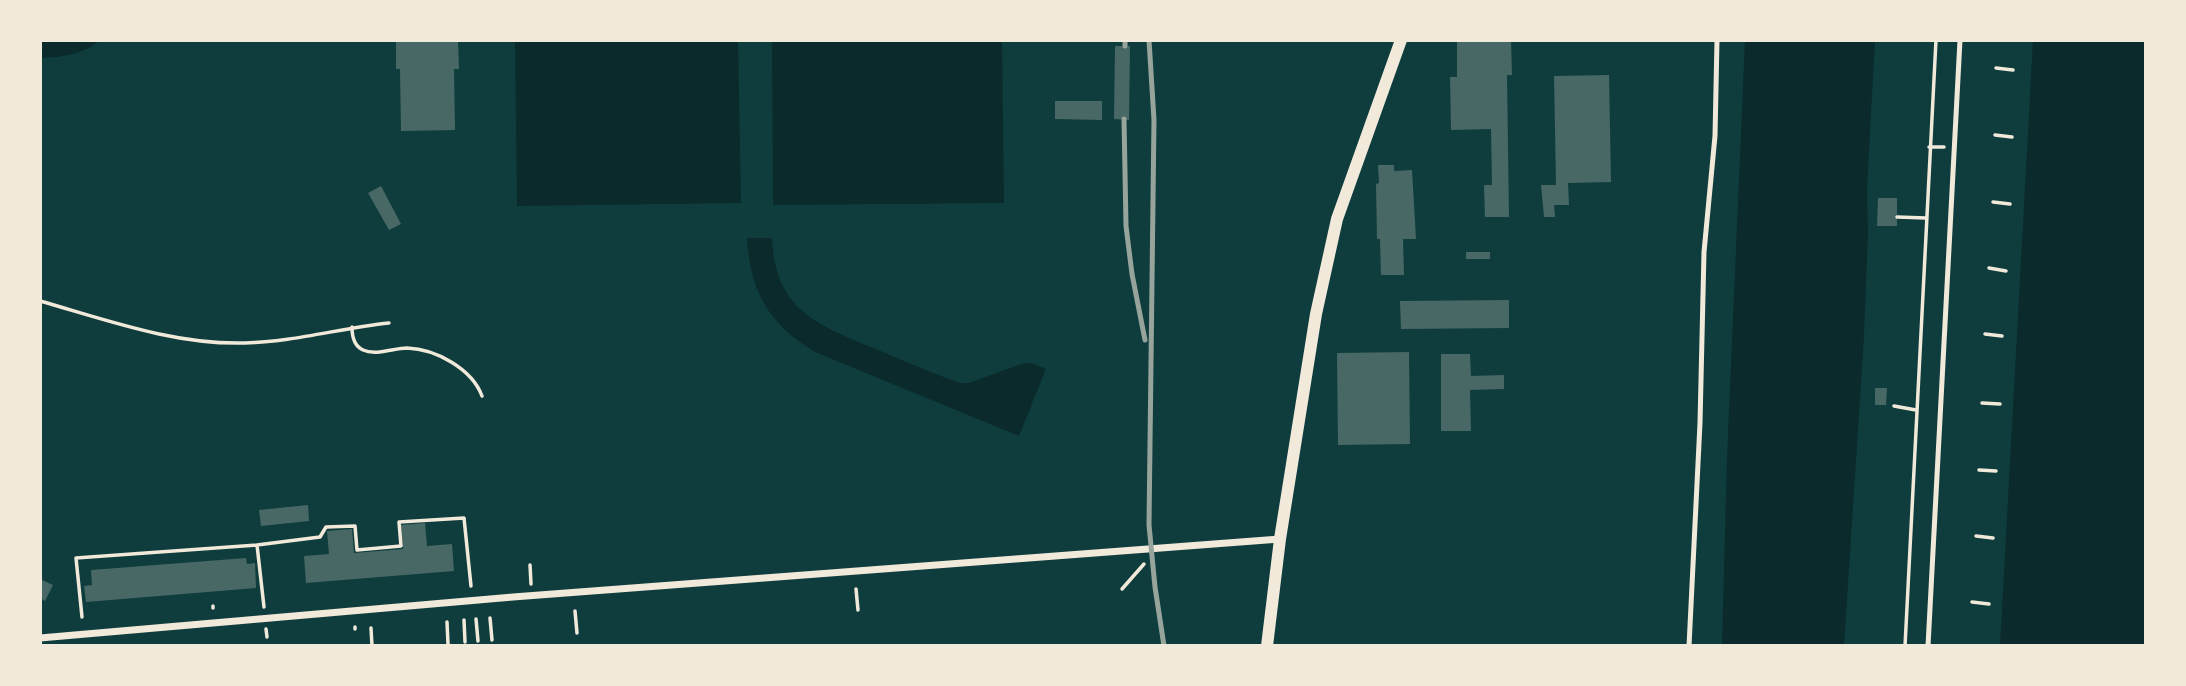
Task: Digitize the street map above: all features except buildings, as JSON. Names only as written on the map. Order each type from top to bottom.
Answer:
[{"type":"street","points":[[1267,646],[1280,540],[1316,314],[1337,219],[1401,40]]},
{"type":"street","points":[[40,638],[513,597],[1280,540]]},
{"type":"lane","points":[[1689,646],[1700,423],[1704,252],[1715,136],[1717,40]]},
{"type":"lane","points":[[1928,646],[1960,40]]},
{"type":"path","points":[[1905,646],[1936,40]]},
{"type":"path","points":[[1996,68],[2014,70]]},
{"type":"path","points":[[1995,135],[2012,137]]},
{"type":"path","points":[[1993,202],[2010,204]]},
{"type":"path","points":[[1897,217],[1926,218]]},
{"type":"path","points":[[1989,268],[2006,271]]},
{"type":"path","points":[[40,301],[177,337],[220,343],[276,340],[389,323]]},
{"type":"path","points":[[352,327],[356,344],[362,350],[372,352],[406,348],[432,354],[453,363],[470,375],[482,396]]},
{"type":"path","points":[[1985,334],[2002,336]]},
{"type":"path","points":[[1982,402],[2000,404]]},
{"type":"path","points":[[1894,406],[1916,410]]},
{"type":"path","points":[[1979,470],[1996,471]]},
{"type":"path","points":[[82,617],[76,558],[257,545],[320,537],[326,527],[355,526],[356,550],[401,546],[399,522],[464,519],[471,586]]},
{"type":"path","points":[[1976,536],[1993,538]]},
{"type":"path","points":[[257,545],[267,637]]},
{"type":"path","points":[[1122,589],[1144,564]]},
{"type":"path","points":[[856,589],[858,610]]},
{"type":"path","points":[[1972,603],[1989,604]]},
{"type":"path","points":[[575,611],[578,633]]},
{"type":"path","points":[[490,618],[492,640]]},
{"type":"path","points":[[476,619],[478,641]]},
{"type":"path","points":[[464,620],[465,642]]},
{"type":"path","points":[[447,622],[448,644]]},
{"type":"path","points":[[371,628],[372,646]]},
{"type":"water","points":[[40,40],[100,40],[79,52],[40,58]]},
{"type":"water","points":[[515,40],[738,40],[741,203],[517,206]]},
{"type":"water","points":[[772,40],[1002,40],[1004,203],[773,205]]},
{"type":"water","points":[[1745,40],[1875,40],[1867,187],[1864,336],[1844,646],[1722,646],[1727,457]]},
{"type":"water","points":[[2033,40],[2146,40],[2146,646],[2000,646]]},
{"type":"water","points":[[747,238],[772,238],[781,282],[791,298],[803,311],[835,332],[960,383],[969,383],[1024,363],[1046,369],[1019,436],[815,352],[799,341],[785,330],[765,305],[752,275]]},
{"type":"railway","points":[[1125,40],[1125,46]]},
{"type":"railway","points":[[1149,40],[1154,120],[1149,525],[1164,646]]},
{"type":"railway","points":[[1124,119],[1126,226],[1145,340]]}]
